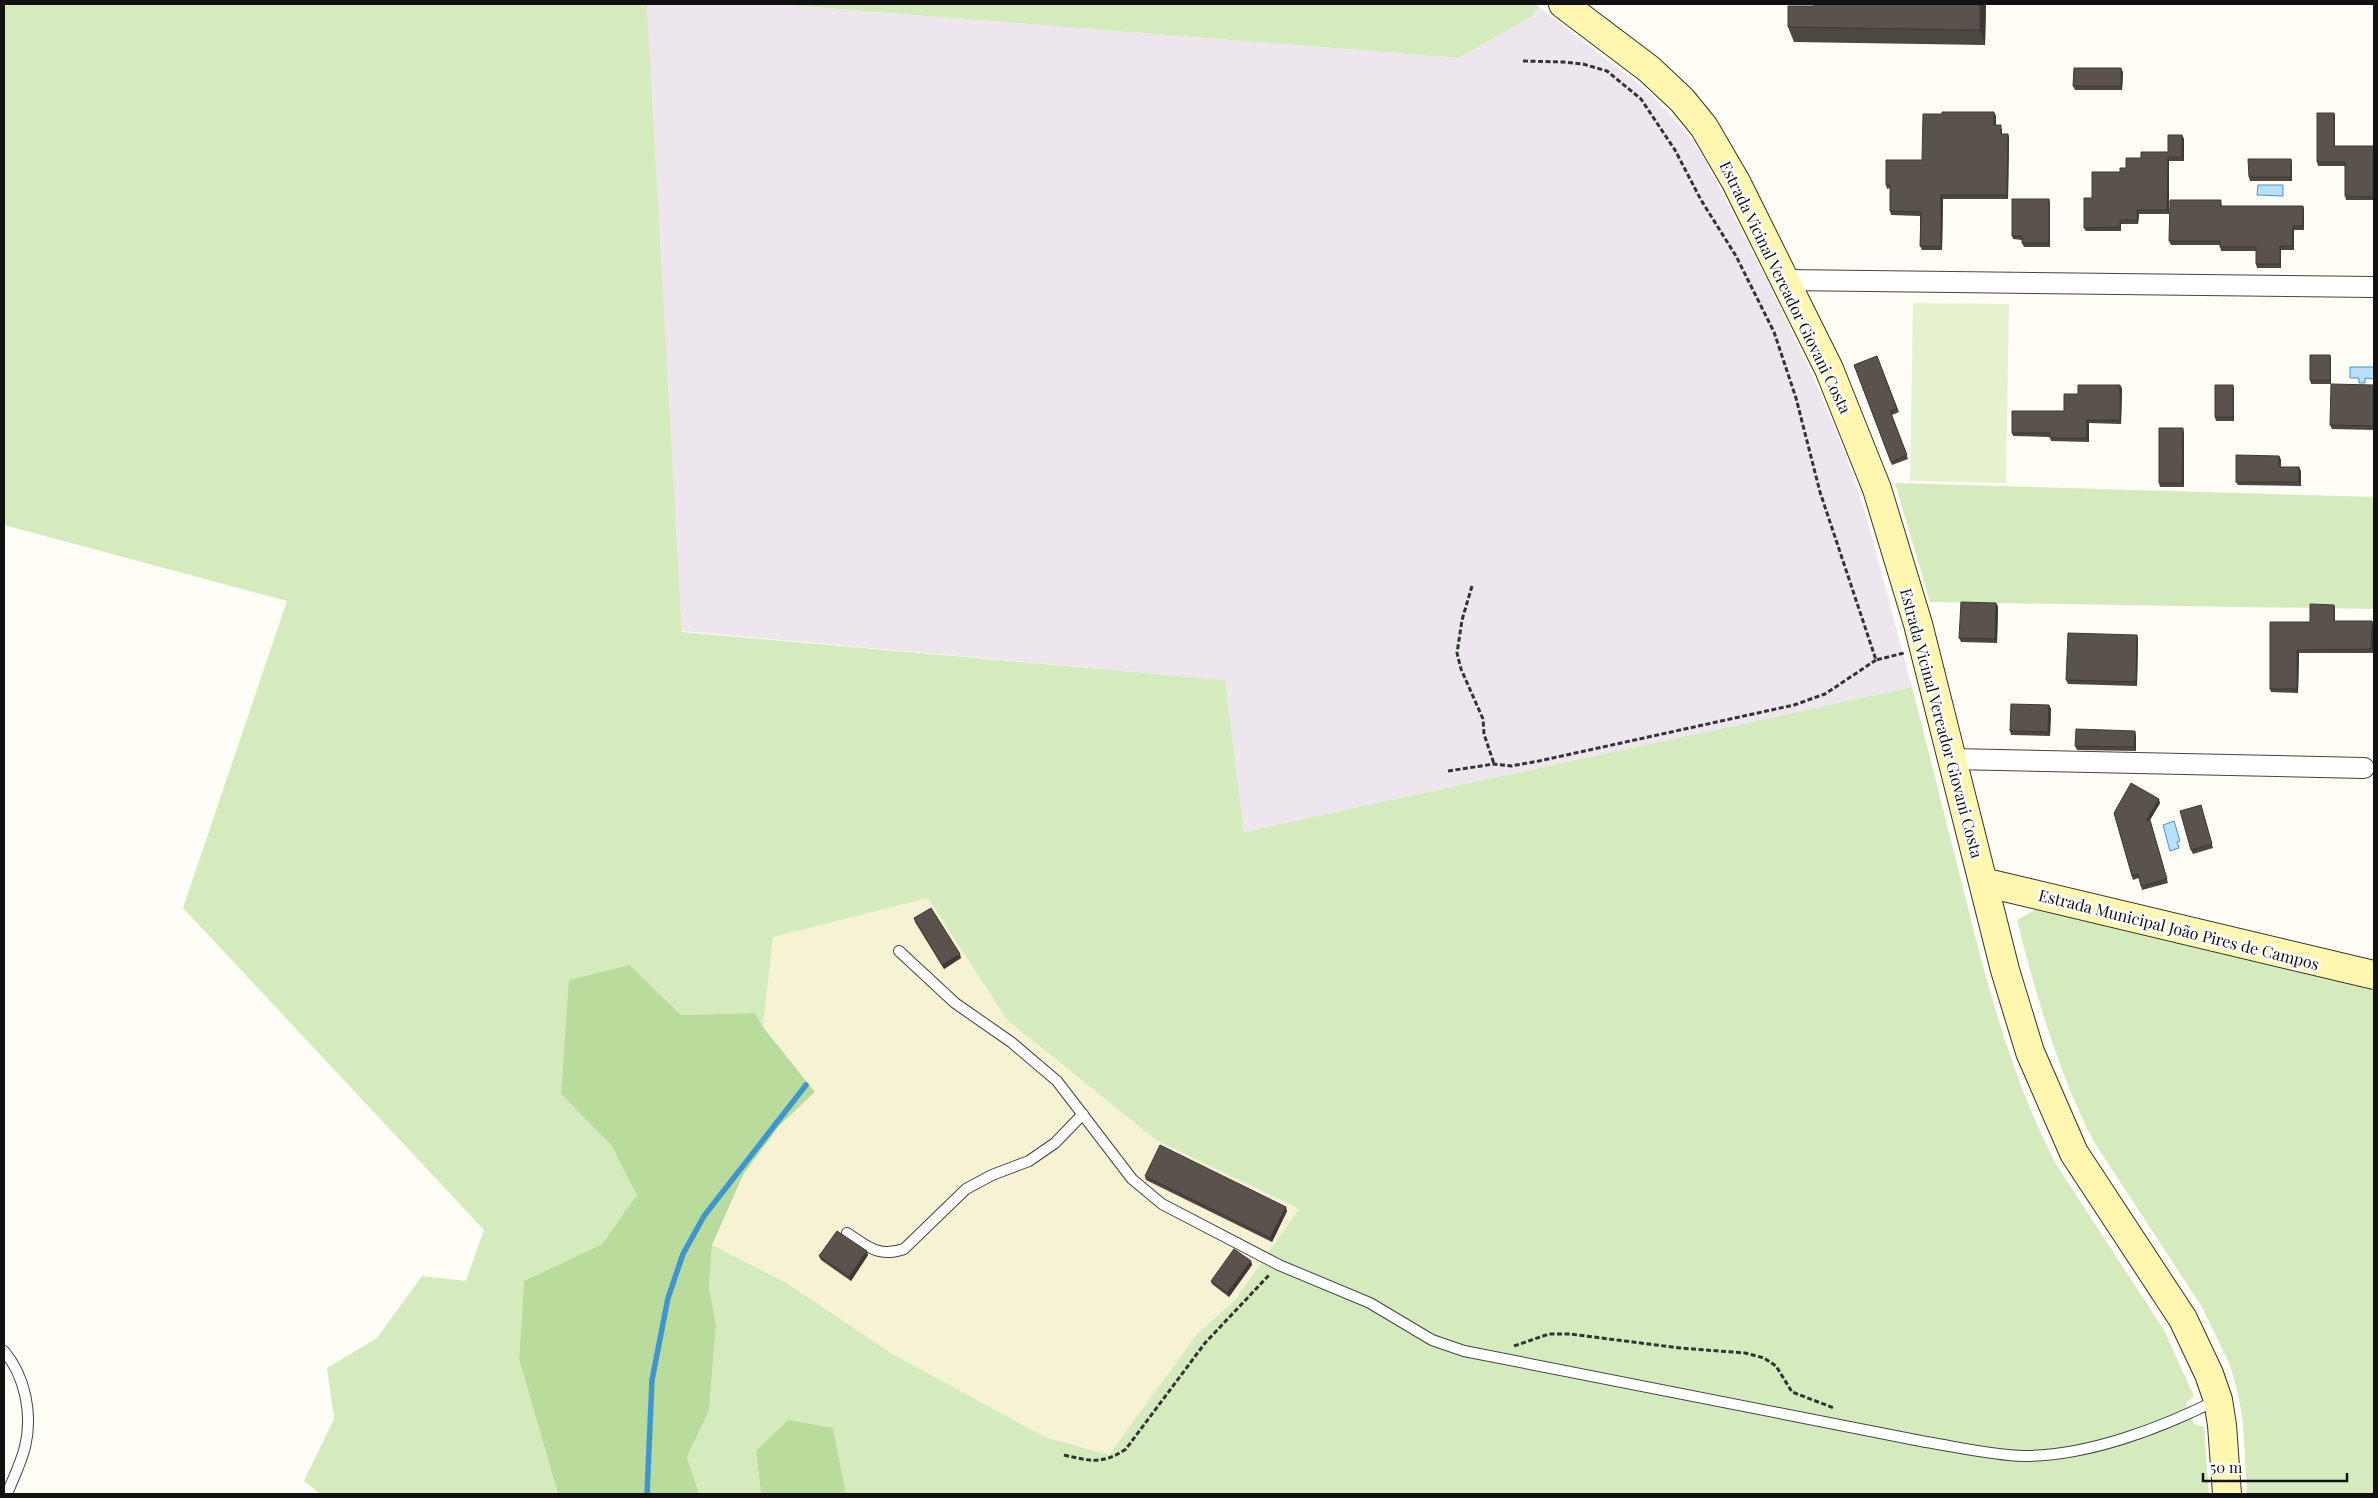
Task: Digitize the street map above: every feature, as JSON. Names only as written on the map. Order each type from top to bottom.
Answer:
[{"type":"street","name":"Estrada Vicinal Vereador Giovani Costa","points":[[1563,4],[1649,69],[1682,100],[1704,127],[1732,175],[1829,369],[1864,454],[1886,518],[1926,657],[2005,970],[2030,1052],[2061,1128],[2091,1181],[2182,1319],[2209,1374],[2218,1400],[2224,1441],[2227,1494]]},
{"type":"street","points":[[1786,280],[2374,287]]},
{"type":"street","points":[[1952,759],[2364,768]]},
{"type":"street","name":"Estrada Municipal João Pires de Campos","points":[[1983,882],[2374,975]]},
{"type":"lane","points":[[899,951],[955,1003],[1011,1042],[1057,1081],[1132,1179],[1162,1204],[1278,1265],[1370,1302],[1432,1340],[1488,1357],[1926,1442],[2024,1456],[2080,1450],[2190,1414],[2218,1400]]},
{"type":"lane","points":[[847,1233],[875,1251],[891,1254],[904,1249],[966,1189],[1028,1161],[1055,1143],[1083,1114]]},
{"type":"lane","points":[[4,1350],[23,1382],[28,1416],[25,1446],[7,1494]]},
{"type":"path","points":[[1523,61],[1584,64],[1607,72],[1641,99],[1675,150],[1701,200],[1736,256],[1774,332],[1796,398],[1820,492],[1876,660]]},
{"type":"path","points":[[1472,586],[1458,636],[1457,653],[1461,669],[1483,719],[1484,734],[1494,764]]},
{"type":"path","points":[[1448,771],[1494,764],[1511,766],[1540,761],[1794,705],[1826,694],[1876,660],[1903,653],[1926,657]]},
{"type":"path","points":[[1064,1455],[1091,1461],[1112,1459],[1126,1449],[1205,1342],[1278,1265]]},
{"type":"path","points":[[1488,1357],[1533,1338],[1549,1334],[1570,1334],[1680,1348],[1745,1353],[1764,1358],[1776,1366],[1792,1392],[1836,1409]]},
{"type":"shaded area","points":[[647,4],[774,4],[1459,58],[1531,17],[1539,7],[1651,94],[1690,137],[1706,162],[1771,288],[1813,376],[1848,460],[1869,526],[1912,687],[1244,832],[1225,680],[682,631]]},
{"type":"shaded area","points":[[928,898],[1007,1020],[1156,1140],[1299,1209],[1235,1300],[1197,1334],[1109,1455],[1045,1437],[891,1353],[785,1282],[712,1245],[743,1175],[779,1126],[815,1092],[763,1027],[773,937]]},
{"type":"green space","points":[[4,4],[647,4],[682,632],[1225,680],[1244,832],[1912,687],[1992,999],[2026,1099],[2056,1164],[2164,1330],[2194,1396],[2186,1403],[2194,1424],[2204,1427],[2209,1494],[846,1494],[833,1428],[756,1451],[761,1494],[699,1494],[687,1457],[709,1411],[716,1324],[709,1287],[712,1245],[785,1282],[891,1353],[1045,1437],[1109,1455],[1197,1334],[1235,1300],[1299,1209],[1156,1140],[1007,1020],[928,898],[773,937],[763,1027],[755,1013],[681,1015],[630,965],[561,1094],[612,1146],[638,1194],[602,1244],[524,1281],[519,1359],[558,1494],[320,1494],[304,1481],[334,1419],[327,1368],[377,1338],[422,1276],[466,1281],[484,1230],[183,908],[287,601],[4,525]]},
{"type":"green space","points":[[774,4],[1535,4],[1539,7],[1531,17],[1459,58]]},
{"type":"green space","points":[[1913,303],[2009,304],[2006,483],[1910,481]]},
{"type":"green space","points":[[1895,483],[2374,497],[2374,609],[1930,602]]},
{"type":"green space","points":[[2036,909],[2374,990],[2374,1494],[2247,1494],[2243,1422],[2230,1365],[2202,1307],[2094,1142],[2069,1088],[2059,1061],[2040,1005],[2017,920]]},
{"type":"green space","points":[[630,965],[681,1015],[755,1013],[763,1027],[815,1092],[779,1126],[743,1175],[712,1245],[709,1287],[716,1324],[709,1411],[687,1457],[699,1494],[558,1494],[519,1359],[524,1281],[602,1244],[637,1195],[612,1146],[561,1094],[569,980]]},
{"type":"green space","points":[[788,1420],[833,1428],[846,1494],[761,1494],[756,1451]]},
{"type":"water","points":[[2258,185],[2283,185],[2283,196],[2257,195]]},
{"type":"water","points":[[2350,367],[2374,367],[2374,379],[2365,378],[2365,383],[2359,383],[2359,378],[2350,378]]},
{"type":"water","points":[[2174,821],[2180,841],[2177,842],[2179,848],[2170,851],[2163,825]]},
{"type":"building","points":[[1814,4],[1980,4],[1980,30],[1788,27],[1788,6],[1814,6]]},
{"type":"building","points":[[2074,68],[2121,68],[2121,86],[2073,86]]},
{"type":"building","points":[[1942,112],[1994,112],[1994,125],[2001,125],[2001,134],[2008,134],[2007,195],[1941,195],[1941,246],[1920,246],[1921,212],[1890,211],[1890,185],[1886,185],[1886,160],[1922,160],[1923,114],[1942,114]]},
{"type":"building","points":[[2317,113],[2334,113],[2334,146],[2374,146],[2374,197],[2345,196],[2345,162],[2317,162]]},
{"type":"building","points":[[2168,135],[2182,135],[2182,157],[2168,157],[2167,210],[2137,210],[2137,220],[2120,220],[2120,227],[2084,228],[2084,198],[2092,198],[2092,172],[2120,172],[2120,168],[2126,168],[2126,158],[2141,158],[2141,152],[2168,152]]},
{"type":"building","points":[[2248,159],[2291,159],[2291,177],[2249,177]]},
{"type":"building","points":[[2012,199],[2049,199],[2049,243],[2022,243],[2022,236],[2012,236]]},
{"type":"building","points":[[2170,200],[2221,200],[2220,206],[2303,206],[2303,226],[2293,226],[2292,246],[2280,246],[2280,264],[2256,264],[2256,247],[2220,247],[2220,241],[2169,241]]},
{"type":"building","points":[[2310,355],[2330,355],[2330,380],[2310,380]]},
{"type":"building","points":[[1877,356],[1897,409],[1890,411],[1907,455],[1891,462],[1854,365]]},
{"type":"building","points":[[2331,384],[2374,385],[2374,426],[2330,425]]},
{"type":"building","points":[[2078,385],[2120,385],[2120,420],[2087,420],[2087,438],[2050,438],[2050,433],[2012,433],[2012,411],[2064,411],[2064,394],[2078,394]]},
{"type":"building","points":[[2215,385],[2233,385],[2233,417],[2215,417]]},
{"type":"building","points":[[2159,428],[2183,428],[2182,483],[2159,483]]},
{"type":"building","points":[[2236,455],[2279,456],[2279,467],[2299,467],[2299,482],[2236,482]]},
{"type":"building","points":[[1961,602],[1996,603],[1995,639],[1959,638]]},
{"type":"building","points":[[2310,604],[2334,605],[2334,621],[2372,621],[2371,649],[2297,650],[2297,689],[2270,689],[2270,622],[2310,622]]},
{"type":"building","points":[[2068,633],[2137,635],[2136,682],[2066,680]]},
{"type":"building","points":[[2011,704],[2049,705],[2048,732],[2010,731]]},
{"type":"building","points":[[2076,729],[2135,731],[2134,747],[2075,746]]},
{"type":"building","points":[[2131,783],[2159,799],[2146,821],[2150,820],[2167,879],[2141,886],[2138,874],[2132,876],[2114,813]]},
{"type":"building","points":[[2201,805],[2212,844],[2191,850],[2180,811]]},
{"type":"building","points":[[931,908],[960,954],[942,965],[914,918]]},
{"type":"building","points":[[1160,1145],[1286,1207],[1270,1238],[1145,1176]]},
{"type":"building","points":[[837,1231],[867,1251],[849,1277],[819,1256]]},
{"type":"building","points":[[1234,1249],[1251,1261],[1227,1293],[1211,1281]]},
{"type":"waterway","points":[[647,1494],[652,1380],[668,1298],[683,1254],[704,1216],[806,1085]]}]
